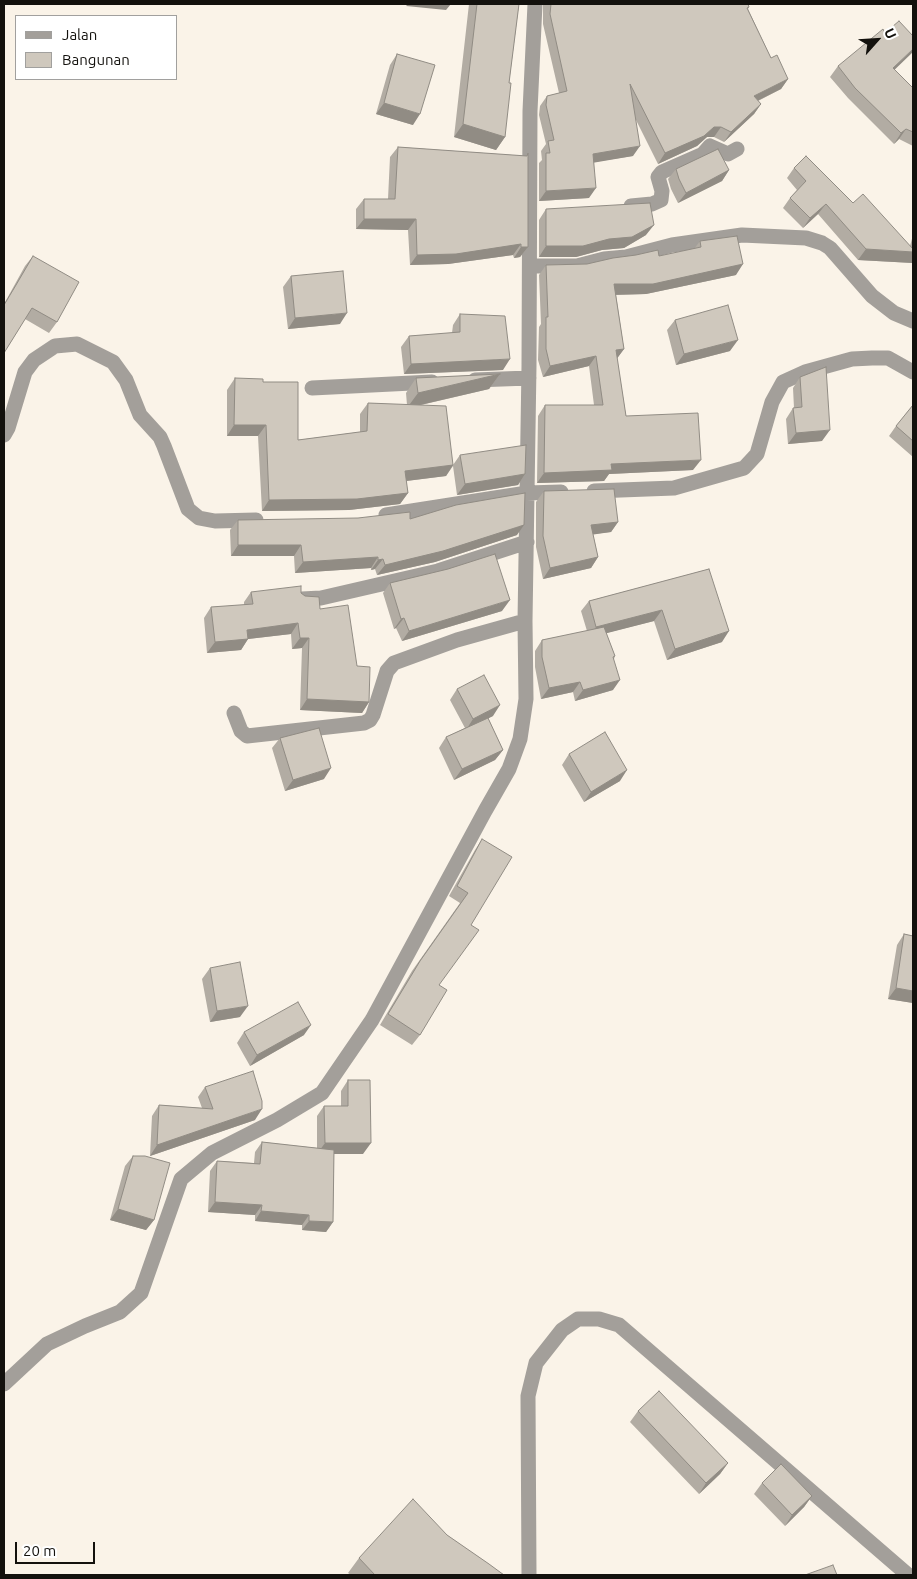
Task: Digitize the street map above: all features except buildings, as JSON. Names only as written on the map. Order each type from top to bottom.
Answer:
[{"type":"street","points":[[4,1384],[47,1344],[120,1312],[140,1294],[181,1179],[212,1153],[277,1120],[322,1093],[372,1020],[509,770],[520,739],[526,699],[525,621],[529,378],[530,111],[535,4]]},
{"type":"street","points":[[614,206],[652,204],[662,200],[662,191],[658,177],[662,172],[703,154],[710,146],[728,154],[737,149]]},
{"type":"street","points":[[530,211],[548,210]]},
{"type":"street","points":[[530,266],[577,266],[604,259],[626,257],[672,245],[742,235],[806,238],[822,243],[830,248],[872,296],[894,313],[913,321]]},
{"type":"street","points":[[4,435],[26,372],[34,360],[55,346],[77,344],[113,362],[126,380],[140,415],[160,437],[188,509],[199,518],[215,521],[269,520]]},
{"type":"street","points":[[368,517],[527,493],[674,488],[744,468],[757,454],[772,402],[783,382],[805,372],[852,359],[888,358],[913,372]]},
{"type":"street","points":[[312,388],[529,378]]},
{"type":"street","points":[[302,599],[322,598],[438,570],[527,542]]},
{"type":"street","points":[[234,713],[241,731],[247,736],[364,723],[370,720],[373,715],[387,670],[394,663],[458,640],[525,621]]},
{"type":"street","points":[[529,1575],[528,1396],[536,1363],[562,1330],[578,1319],[599,1319],[619,1325],[908,1575]]}]
